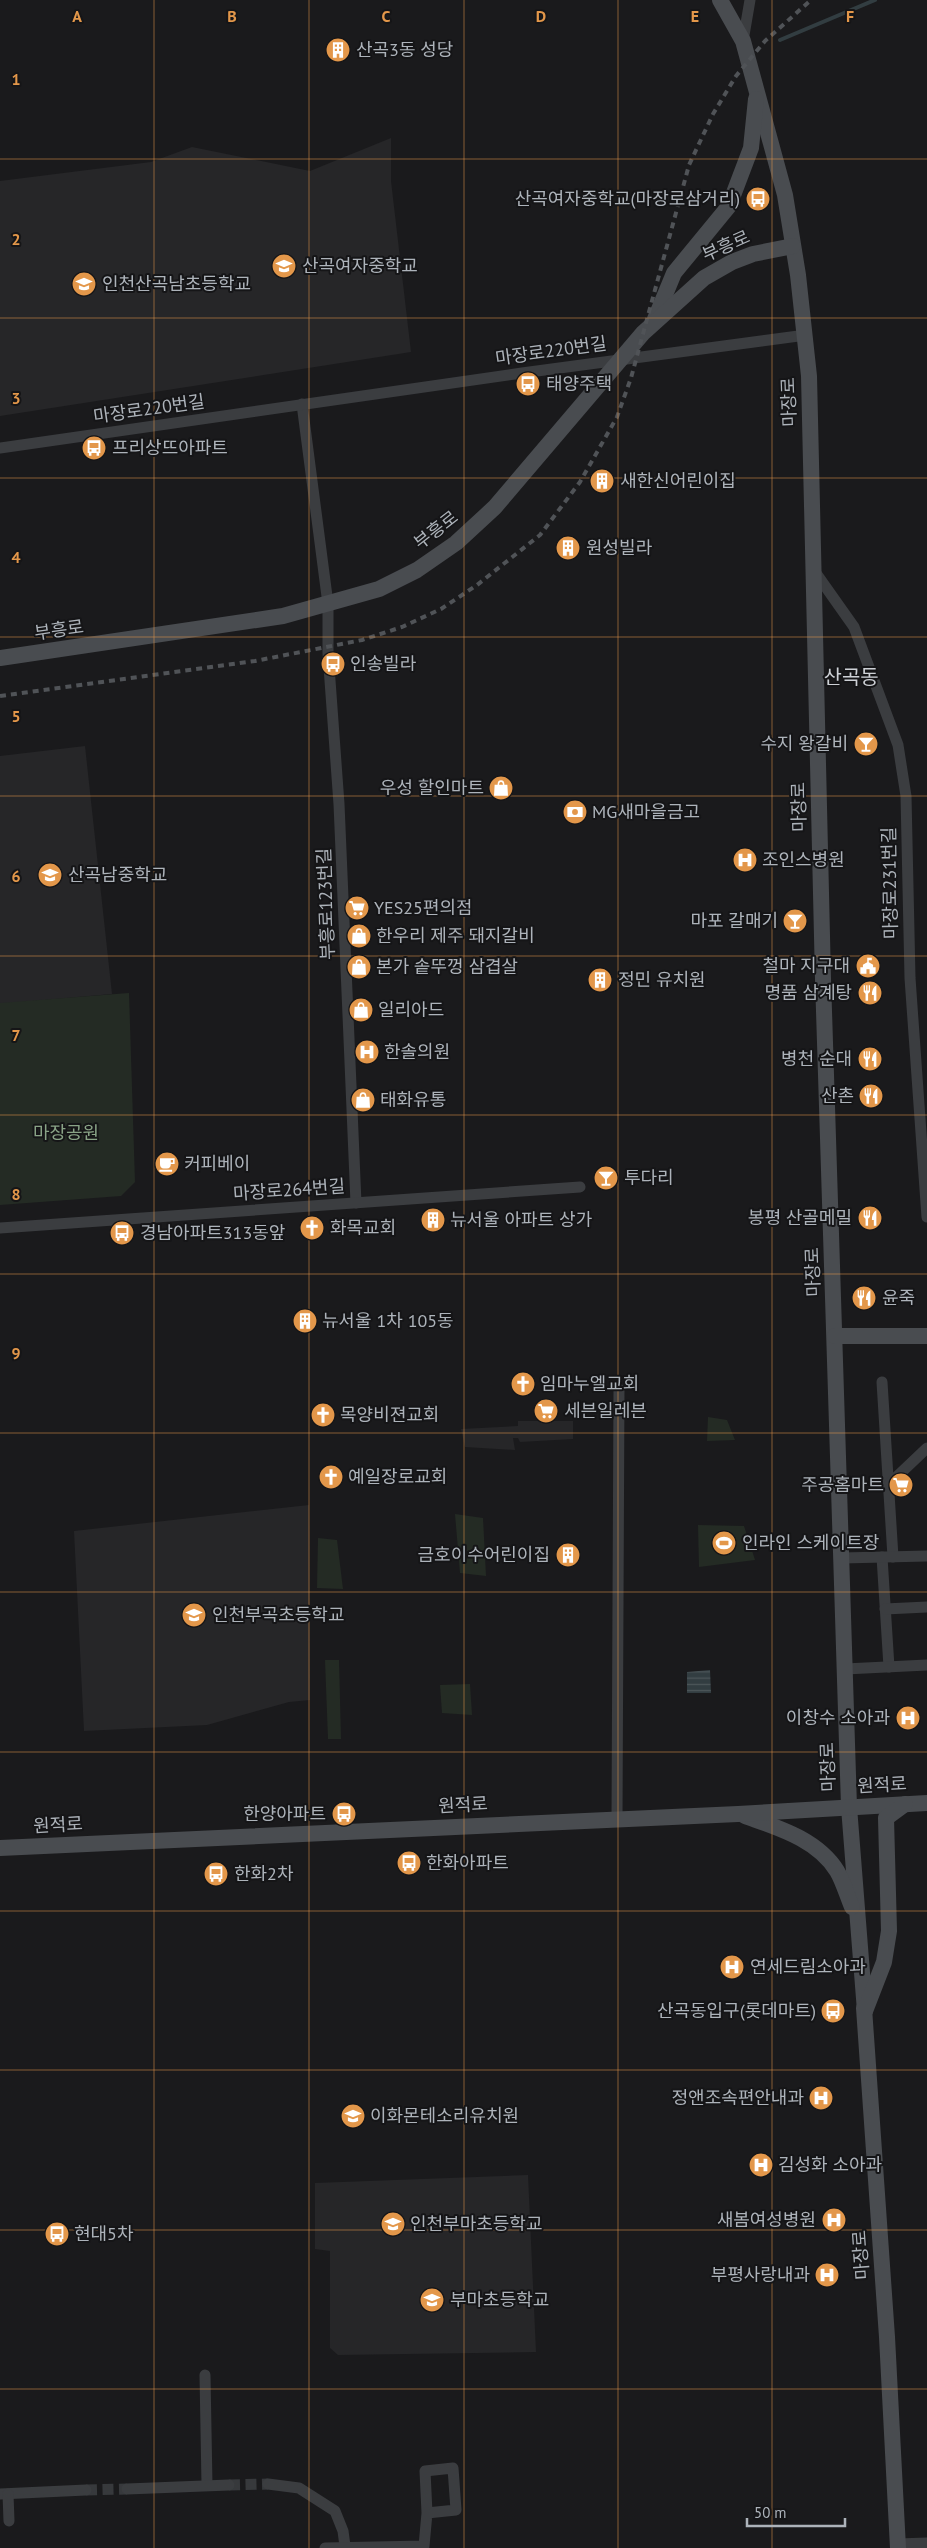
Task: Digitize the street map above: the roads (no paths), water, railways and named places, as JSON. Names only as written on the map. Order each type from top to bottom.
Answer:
[{"type":"main road","name":"마장로","points":[[720,0],[743,41],[785,195],[806,335],[809,376],[823,971],[836,1336],[849,1807],[887,2337],[898,2546]]},
{"type":"main road","points":[[654,323],[674,273],[728,206],[751,148],[757,89]]},
{"type":"main road","name":"부흥로","points":[[0,658],[283,616],[379,589],[417,570],[456,543],[495,507],[654,323],[704,278],[732,262],[753,254],[793,246]]},
{"type":"main road","points":[[836,1336],[927,1336]]},
{"type":"main road","name":"원적로","points":[[0,1848],[617,1818],[738,1814],[927,1803]]},
{"type":"main road","points":[[865,2011],[884,1962],[890,1931],[886,1818],[905,1804]]},
{"type":"main road","points":[[738,1814],[786,1830],[813,1846],[836,1870],[857,1919]]},
{"type":"street","points":[[743,41],[750,0]]},
{"type":"street","name":"마장로220번길","points":[[0,448],[302,404],[806,335]]},
{"type":"street","points":[[302,404],[328,604]]},
{"type":"street","name":"마장로231번길","points":[[813,569],[854,627],[898,745],[906,796],[910,978],[927,1217]]},
{"type":"street","name":"부흥로123번길","points":[[328,604],[328,653],[339,804],[356,1203]]},
{"type":"street","name":"마장로264번길","points":[[0,1228],[580,1187]]},
{"type":"street","points":[[882,1382],[888,1485],[885,1609],[889,1667]]},
{"type":"street","points":[[617,1818],[618,1389]]},
{"type":"street","points":[[888,1485],[927,1448]]},
{"type":"street","points":[[842,1558],[926,1555]]},
{"type":"street","points":[[885,1609],[927,1607]]},
{"type":"street","points":[[845,1670],[927,1665]]},
{"type":"street","points":[[205,2375],[207,2485]]},
{"type":"street","points":[[325,2548],[345,2546],[394,2548],[424,2546],[427,2513],[425,2471],[454,2468],[456,2510],[427,2513]]},
{"type":"street","points":[[268,2484],[299,2488],[335,2511],[343,2531],[345,2546]]},
{"type":"street","points":[[127,2489],[229,2485]]},
{"type":"street","points":[[10,2521],[4,2494],[86,2490]]},
{"type":"street","points":[[898,2546],[927,2543]]},
{"type":"waterway","points":[[780,40],[875,0]]},
{"type":"tunnel","points":[[229,2485],[268,2484]]},
{"type":"tunnel","points":[[86,2490],[127,2489]]},
{"type":"railway","points":[[0,696],[255,661],[362,640],[402,627],[441,609],[477,585],[540,535],[580,482],[617,417],[631,378],[689,165],[713,114],[736,76],[765,41],[811,0]]},
{"type":"place","name":"산곡3동 성당","points":[[338,50]]},
{"type":"place","name":"산곡여자중학교(마장로삼거리)","points":[[758,199]]},
{"type":"place","name":"산곡여자중학교","points":[[284,266]]},
{"type":"place","name":"인천산곡남초등학교","points":[[84,284]]},
{"type":"place","name":"태양주택","points":[[528,384]]},
{"type":"place","name":"프리상뜨아파트","points":[[94,448]]},
{"type":"place","name":"새한신어린이집","points":[[602,481]]},
{"type":"place","name":"원성빌라","points":[[568,548]]},
{"type":"place","name":"인송빌라","points":[[333,664]]},
{"type":"place","name":"수지 왕갈비","points":[[866,744]]},
{"type":"place","name":"우성 할인마트","points":[[501,788]]},
{"type":"place","name":"MG새마을금고","points":[[575,812]]},
{"type":"place","name":"조인스병원","points":[[745,860]]},
{"type":"place","name":"산곡남중학교","points":[[50,875]]},
{"type":"place","name":"YES25편의점","points":[[357,908]]},
{"type":"place","name":"마포 갈매기","points":[[795,921]]},
{"type":"place","name":"한우리 제주 돼지갈비","points":[[359,936]]},
{"type":"place","name":"철마 지구대","points":[[868,966]]},
{"type":"place","name":"본가 솥뚜껑 삼겹살","points":[[359,967]]},
{"type":"place","name":"정민 유치원","points":[[600,980]]},
{"type":"place","name":"명품 삼계탕","points":[[870,993]]},
{"type":"place","name":"일리아드","points":[[361,1010]]},
{"type":"place","name":"한솔의원","points":[[367,1052]]},
{"type":"place","name":"병천 순대","points":[[870,1059]]},
{"type":"place","name":"산촌","points":[[871,1096]]},
{"type":"place","name":"태화유통","points":[[363,1100]]},
{"type":"place","name":"커피베이","points":[[167,1164]]},
{"type":"place","name":"투다리","points":[[606,1178]]},
{"type":"place","name":"봉평 산골메밀","points":[[870,1218]]},
{"type":"place","name":"뉴서울 아파트 상가","points":[[433,1220]]},
{"type":"place","name":"화목교회","points":[[312,1228]]},
{"type":"place","name":"경남아파트313동앞","points":[[122,1233]]},
{"type":"place","name":"윤죽","points":[[864,1298]]},
{"type":"place","name":"뉴서울 1차 105동","points":[[305,1321]]},
{"type":"place","name":"임마누엘교회","points":[[523,1384]]},
{"type":"place","name":"세븐일레븐","points":[[546,1411]]},
{"type":"place","name":"목양비젼교회","points":[[323,1415]]},
{"type":"place","name":"예일장로교회","points":[[331,1477]]},
{"type":"place","name":"주공홈마트","points":[[901,1485]]},
{"type":"place","name":"인라인 스케이트장","points":[[724,1543]]},
{"type":"place","name":"금호이수어린이집","points":[[568,1555]]},
{"type":"place","name":"인천부곡초등학교","points":[[194,1615]]},
{"type":"place","name":"이창수 소아과","points":[[908,1718]]},
{"type":"place","name":"한양아파트","points":[[344,1814]]},
{"type":"place","name":"한화아파트","points":[[409,1863]]},
{"type":"place","name":"한화2차","points":[[216,1874]]},
{"type":"place","name":"연세드림소아과","points":[[732,1967]]},
{"type":"place","name":"산곡동입구(롯데마트)","points":[[833,2011]]},
{"type":"place","name":"정앤조속편안내과","points":[[821,2098]]},
{"type":"place","name":"이화몬테소리유치원","points":[[353,2116]]},
{"type":"place","name":"김성화 소아과","points":[[761,2165]]},
{"type":"place","name":"새봄여성병원","points":[[834,2220]]},
{"type":"place","name":"인천부마초등학교","points":[[393,2224]]},
{"type":"place","name":"현대5차","points":[[57,2234]]},
{"type":"place","name":"부평사랑내과","points":[[827,2275]]},
{"type":"place","name":"부마초등학교","points":[[432,2300]]},
{"type":"district","name":"산곡동","points":[[851,677]]},
{"type":"park label","name":"마장공원","points":[[66,1133]]}]
